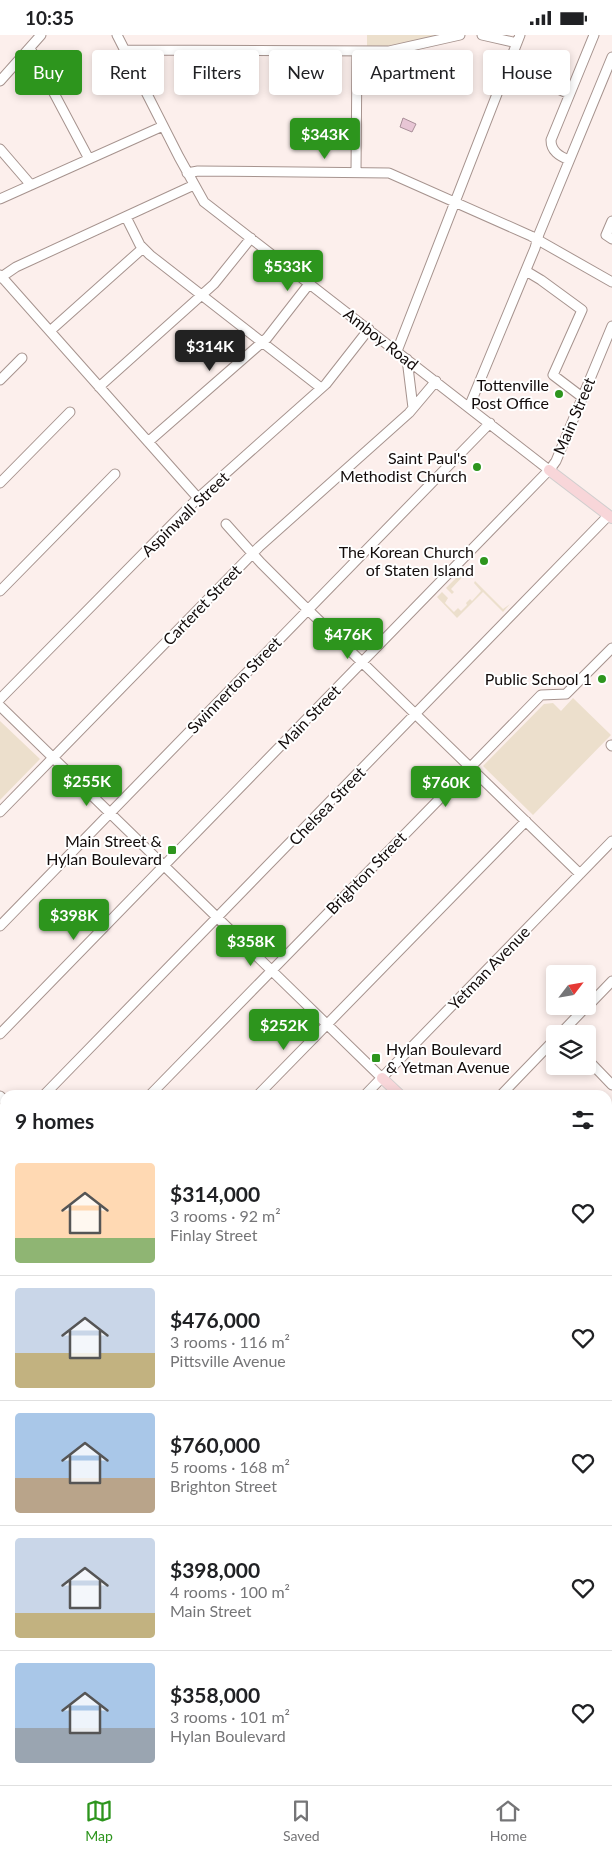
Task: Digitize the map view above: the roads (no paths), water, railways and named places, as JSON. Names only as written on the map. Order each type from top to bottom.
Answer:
[{"type":"main road","name":"Amboy Road","points":[[549,470],[610,517]]},
{"type":"main road","points":[[382,1078],[395,1090]]},
{"type":"street","points":[[0,81],[41,35]]},
{"type":"street","name":"Amboy Road","points":[[117,35],[124,50]]},
{"type":"street","points":[[393,50],[460,35]]},
{"type":"street","points":[[482,35],[519,39]]},
{"type":"street","points":[[570,91],[594,35]]},
{"type":"street","points":[[30,48],[89,159]]},
{"type":"street","points":[[164,50],[352,51]]},
{"type":"street","points":[[469,407],[612,57]]},
{"type":"street","name":"Amboy Road","points":[[146,95],[204,202],[549,470]]},
{"type":"street","points":[[356,172],[357,95]]},
{"type":"street","points":[[397,351],[497,95]]},
{"type":"street","points":[[568,95],[551,139],[551,145],[558,155],[569,160]]},
{"type":"street","points":[[0,199],[162,126]]},
{"type":"street","points":[[0,149],[31,185]]},
{"type":"street","points":[[187,173],[198,171],[388,173],[538,240],[612,282]]},
{"type":"street","points":[[194,185],[12,269],[1,277],[198,499]]},
{"type":"street","points":[[126,217],[142,248],[321,388]]},
{"type":"street","points":[[612,221],[606,235],[612,239]]},
{"type":"street","points":[[99,387],[202,296],[220,278],[250,238]]},
{"type":"street","points":[[50,331],[142,248]]},
{"type":"street","points":[[526,271],[582,310],[553,375],[582,397]]},
{"type":"street","points":[[148,442],[262,343],[310,284]]},
{"type":"street","name":"Main Street","points":[[0,1034],[549,470],[556,461],[612,326]]},
{"type":"street","name":"Aspinwall Street","points":[[0,699],[198,499],[321,388],[369,329]]},
{"type":"street","points":[[0,381],[22,358]]},
{"type":"street","points":[[407,359],[413,408]]},
{"type":"street","name":"Carteret Street","points":[[0,812],[252,553],[413,408],[436,381]]},
{"type":"street","points":[[0,483],[70,412]]},
{"type":"street","name":"Swinnerton Street","points":[[0,926],[490,423]]},
{"type":"street","points":[[0,591],[115,474]]},
{"type":"street","name":"Chelsea Street","points":[[49,1090],[610,517]]},
{"type":"street","points":[[226,523],[252,553],[308,610],[580,874]]},
{"type":"street","name":"Brighton Street","points":[[155,1090],[540,695],[566,694],[612,648]]},
{"type":"street","points":[[0,706],[382,1078]]},
{"type":"street","points":[[263,1090],[526,821]]},
{"type":"street","name":"Yetman Avenue","points":[[370,1090],[612,841]]},
{"type":"street","points":[[596,997],[612,981]]},
{"type":"street","points":[[569,1025],[579,1015]]},
{"type":"street","points":[[506,1090],[546,1048]]},
{"type":"street","points":[[596,1068],[612,1085]]},
{"type":"place","name":"Tottenville Post Office","points":[[559,394]]},
{"type":"place","name":"Saint Paul's Methodist Church","points":[[477,467]]},
{"type":"place","name":"The Korean Church of Staten Island","points":[[484,561]]},
{"type":"place","name":"Public School 1","points":[[602,679]]},
{"type":"place","name":"Main Street & Hylan Boulevard","points":[[172,850]]},
{"type":"place","name":"Hylan Boulevard & Yetman Avenue","points":[[376,1058]]}]
